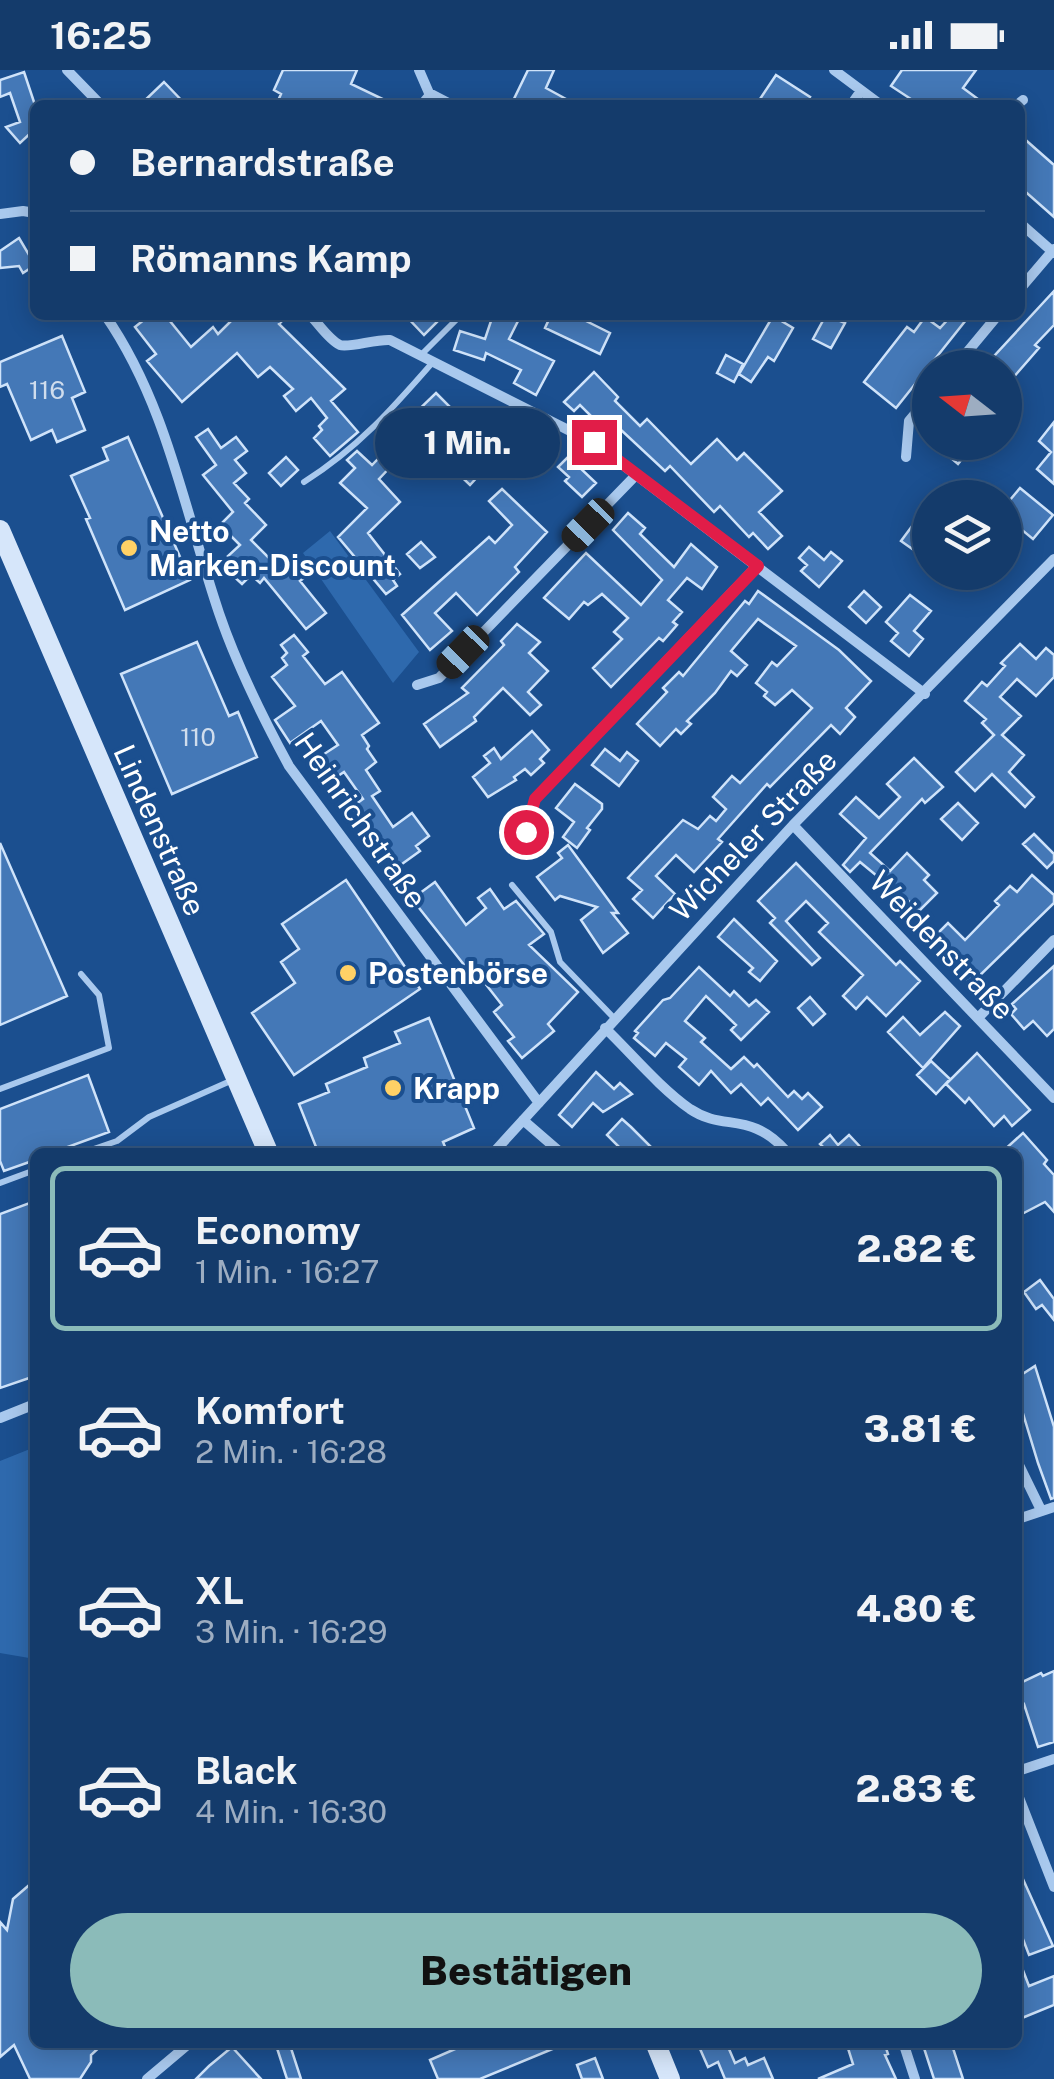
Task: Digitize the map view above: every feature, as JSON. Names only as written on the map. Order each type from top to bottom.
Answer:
[{"type":"street","points":[[67,70],[96,100]]},
{"type":"street","points":[[420,70],[429,93],[442,100]]},
{"type":"street","points":[[834,70],[874,100]]},
{"type":"street","points":[[854,100],[861,90]]},
{"type":"street","points":[[0,214],[30,212]]},
{"type":"street","points":[[1025,227],[1053,251],[1025,283]]},
{"type":"street","name":"Heinrichstraße","points":[[108,320],[152,404],[182,481],[220,616],[268,728],[289,766],[539,1102]]},
{"type":"street","points":[[315,320],[339,344],[352,346],[372,339],[390,340],[594,442],[926,694]]},
{"type":"street","points":[[969,350],[994,320]]},
{"type":"street","points":[[906,457],[912,417]]},
{"type":"street","points":[[417,685],[438,678],[637,474]]},
{"type":"street","name":"Lindenstraße","points":[[0,530],[266,1148]]},
{"type":"street","name":"Wicheler Straße","points":[[498,1148],[794,825],[1054,559]]},
{"type":"street","points":[[526,832],[535,799],[758,566]]},
{"type":"street","name":"Weidenstraße","points":[[794,825],[1054,1098]]},
{"type":"street","points":[[978,1018],[1054,940]]},
{"type":"street","points":[[605,1028],[691,1110],[754,1126],[783,1148]]},
{"type":"street","points":[[524,1120],[556,1148]]},
{"type":"street","points":[[0,1418],[30,1406]]},
{"type":"street","points":[[1022,1471],[1041,1510]]},
{"type":"street","points":[[1022,1517],[1054,1506]]},
{"type":"street","points":[[1022,1770],[1054,1759]]},
{"type":"street","points":[[1022,1805],[1054,1887]]},
{"type":"street","points":[[147,2079],[162,2074],[186,2048]]},
{"type":"street","points":[[657,2048],[670,2079]]},
{"type":"street","points":[[905,2048],[915,2079]]},
{"type":"lane","points":[[423,100],[429,93]]},
{"type":"lane","points":[[420,356],[456,320]]},
{"type":"lane","points":[[304,482],[342,458],[379,424],[433,362]]},
{"type":"lane","points":[[512,885],[551,932],[560,962],[614,1018]]},
{"type":"lane","points":[[0,1089],[109,1048],[100,995],[81,974]]},
{"type":"lane","points":[[97,1148],[117,1141],[149,1118],[236,1079]]},
{"type":"lane","points":[[0,1183],[30,1172]]},
{"type":"shaded area","points":[[330,531],[419,652],[393,683],[303,553]]},
{"type":"shaded area","points":[[30,1449],[30,1658],[0,1653],[0,1461]]},
{"type":"building","points":[[283,70],[357,70],[351,84],[385,100],[278,100],[281,94],[274,90]]},
{"type":"building","points":[[528,70],[554,70],[546,88],[568,100],[513,100]]},
{"type":"building","points":[[902,70],[976,70],[963,88],[979,100],[912,100],[891,86]]},
{"type":"building","points":[[24,72],[33,100],[30,100],[30,134],[20,143],[6,127],[20,122],[10,93],[0,97],[0,80]]},
{"type":"building","points":[[776,75],[810,97],[808,100],[760,99]]},
{"type":"building","points":[[164,82],[181,100],[145,100]]},
{"type":"building","points":[[1025,139],[1054,165],[1054,217],[1025,191]]},
{"type":"building","points":[[19,238],[30,257],[30,268],[23,273],[19,266],[0,268],[0,251]]},
{"type":"building","points":[[1054,291],[1054,325],[1035,345],[1039,348],[1022,368],[1022,350],[1000,350]]},
{"type":"building","points":[[144,320],[169,320],[191,347],[213,327],[218,334],[232,320],[279,320],[345,389],[331,401],[358,432],[330,456],[314,438],[327,418],[311,398],[296,411],[284,396],[293,389],[270,367],[258,377],[237,353],[182,402],[147,361],[156,354],[135,327]]},
{"type":"building","points":[[410,320],[439,320],[424,335]]},
{"type":"building","points":[[491,320],[518,320],[509,339],[554,361],[536,395],[514,383],[521,370],[486,353],[484,360],[454,350],[460,331],[485,339]]},
{"type":"building","points":[[549,320],[584,320],[610,333],[600,354],[545,328]]},
{"type":"building","points":[[771,320],[780,320],[793,328],[774,361],[768,357],[751,382],[739,374]]},
{"type":"building","points":[[823,320],[845,323],[831,348],[813,339]]},
{"type":"building","points":[[923,320],[940,328],[947,320],[966,320],[942,350],[912,350],[912,388],[896,408],[864,382],[907,327],[914,332]]},
{"type":"building","points":[[62,336],[85,392],[72,398],[85,430],[57,442],[52,430],[31,440],[7,384],[0,387],[0,362]]},
{"type":"building","points":[[726,355],[743,364],[734,382],[717,373]]},
{"type":"building","points":[[594,372],[640,426],[647,419],[691,464],[717,439],[737,460],[744,453],[782,491],[759,512],[782,536],[768,549],[753,533],[749,537],[720,506],[714,512],[670,466],[665,471],[619,428],[611,436],[580,405],[574,411],[564,402]]},
{"type":"building","points":[[436,393],[451,408],[437,424],[441,428],[403,466],[397,460],[379,479],[400,502],[368,533],[400,574],[393,580],[397,586],[386,594],[338,537],[367,508],[340,483],[355,468],[347,460],[357,451],[372,465],[410,426],[406,422]]},
{"type":"building","points":[[1054,422],[1054,484],[1037,469],[1051,452],[1039,441]]},
{"type":"building","points":[[500,426],[533,444],[517,465],[485,446]]},
{"type":"building","points":[[208,429],[221,448],[236,437],[247,451],[235,460],[246,473],[234,483],[249,499],[245,503],[266,525],[251,540],[286,575],[301,563],[309,574],[300,581],[326,613],[306,629],[264,578],[260,583],[251,575],[242,584],[229,572],[236,565],[228,556],[240,545],[220,525],[233,512],[203,475],[216,465],[196,437]]},
{"type":"building","points":[[128,437],[190,580],[125,610],[71,476],[108,460],[103,448]]},
{"type":"building","points":[[463,450],[481,468],[470,485],[449,465]]},
{"type":"building","points":[[571,454],[596,483],[582,497],[565,481],[569,477],[558,467]]},
{"type":"building","points":[[286,457],[298,470],[281,486],[269,473]]},
{"type":"building","points":[[502,489],[547,532],[515,567],[519,572],[477,615],[456,593],[435,613],[452,631],[430,650],[402,615],[489,537],[495,543],[512,525],[489,501]]},
{"type":"building","points":[[1022,490],[1053,515],[1033,539],[1022,530]]},
{"type":"building","points":[[628,513],[645,528],[640,534],[674,567],[691,544],[717,567],[702,589],[687,578],[668,600],[682,612],[673,622],[677,625],[611,687],[593,668],[622,639],[614,632],[628,618],[602,594],[588,605],[584,602],[569,619],[544,598],[586,553],[641,605],[662,580],[613,530]]},
{"type":"building","points":[[912,526],[912,549],[901,541]]},
{"type":"building","points":[[421,542],[435,557],[420,568],[407,554]]},
{"type":"building","points":[[809,547],[824,560],[831,552],[842,561],[819,587],[801,571],[807,565],[799,558]]},
{"type":"building","points":[[758,591],[839,650],[871,681],[846,708],[855,717],[840,734],[831,725],[770,787],[767,784],[694,872],[676,855],[656,876],[675,894],[653,918],[633,899],[642,890],[628,878],[683,820],[698,829],[710,816],[716,821],[726,809],[713,797],[732,776],[740,783],[812,708],[792,690],[775,705],[756,683],[772,662],[777,666],[796,646],[758,619],[731,651],[747,665],[737,676],[731,671],[687,721],[691,724],[681,734],[676,729],[660,746],[637,724],[667,692],[663,688],[679,672],[683,676],[745,601],[749,604]]},
{"type":"building","points":[[864,591],[881,607],[866,623],[849,607]]},
{"type":"building","points":[[910,595],[931,611],[914,631],[923,639],[909,656],[891,641],[898,633],[886,622]]},
{"type":"building","points":[[517,624],[540,642],[529,653],[548,671],[528,692],[541,705],[530,715],[503,688],[474,717],[476,721],[440,747],[424,724],[468,693],[462,688],[504,645],[501,641]]},
{"type":"building","points":[[294,635],[308,652],[303,656],[325,684],[342,672],[379,723],[362,735],[376,762],[366,770],[380,791],[372,796],[393,827],[412,813],[429,836],[416,846],[420,851],[395,869],[352,807],[363,799],[344,772],[332,780],[318,758],[338,745],[321,721],[290,743],[275,720],[295,706],[272,677],[287,665],[282,658],[287,653],[281,645]]},
{"type":"building","points":[[197,642],[229,716],[238,712],[257,757],[172,794],[121,674]]},
{"type":"building","points":[[1020,644],[1036,659],[1046,648],[1054,655],[1054,677],[1036,696],[1017,679],[1000,697],[1021,716],[1002,735],[1024,755],[1009,772],[1034,797],[1025,807],[992,774],[975,791],[956,772],[994,735],[982,723],[986,719],[965,701],[982,682],[987,686],[1005,666],[1001,663]]},
{"type":"building","points":[[532,731],[549,750],[540,759],[544,763],[531,775],[525,769],[514,777],[516,780],[488,797],[473,777],[490,763],[484,756],[494,748],[501,759]]},
{"type":"building","points":[[605,749],[620,761],[627,752],[638,761],[619,786],[592,765]]},
{"type":"building","points":[[914,758],[943,787],[925,803],[922,799],[870,853],[890,871],[907,853],[929,875],[924,880],[937,893],[919,911],[886,879],[883,881],[860,862],[850,872],[843,865],[866,838],[840,814],[856,797],[879,818],[900,797],[887,784]]},
{"type":"building","points":[[575,784],[602,804],[577,848],[563,837],[574,822],[556,808]]},
{"type":"building","points":[[958,803],[978,823],[962,840],[941,819]]},
{"type":"building","points":[[1034,834],[1054,854],[1054,861],[1047,868],[1023,844]]},
{"type":"building","points":[[0,843],[67,996],[0,1025]]},
{"type":"building","points":[[568,845],[618,913],[612,913],[628,933],[603,953],[581,920],[597,907],[560,896],[555,900],[537,877],[562,858],[558,853]]},
{"type":"building","points":[[796,863],[896,965],[900,961],[920,981],[886,1016],[867,997],[856,1009],[843,996],[863,975],[819,932],[828,923],[806,901],[786,921],[820,958],[812,965],[770,923],[775,918],[758,901]]},
{"type":"building","points":[[1032,875],[1054,895],[1054,903],[971,984],[935,948],[938,945],[932,939],[948,923],[965,940],[999,905],[995,901],[1010,886],[1017,892]]},
{"type":"building","name":"Postenbörse","points":[[346,880],[420,989],[294,1075],[252,1013],[295,983],[281,962],[299,949],[282,924]]},
{"type":"building","points":[[435,882],[466,925],[486,908],[478,898],[490,889],[504,909],[516,901],[544,934],[529,945],[578,992],[548,1024],[554,1031],[522,1058],[508,1041],[514,1037],[494,1012],[502,1005],[484,982],[480,985],[412,899]]},
{"type":"building","points":[[734,919],[777,961],[760,981],[749,972],[753,968],[718,937]]},
{"type":"building","points":[[1054,966],[1054,1029],[1047,1036],[1033,1021],[1024,1029],[1011,1014],[1016,1009],[1012,1004]]},
{"type":"building","points":[[699,967],[730,996],[734,991],[749,1006],[756,1000],[769,1012],[741,1040],[731,1030],[736,1025],[706,996],[685,1021],[731,1069],[744,1057],[754,1067],[757,1064],[788,1097],[794,1091],[802,1099],[808,1093],[822,1107],[798,1130],[768,1098],[761,1105],[741,1084],[731,1093],[711,1071],[699,1085],[679,1067],[686,1059],[666,1043],[655,1056],[634,1038],[638,1033],[635,1031],[663,1000],[670,998]]},
{"type":"building","points":[[810,997],[825,1014],[813,1025],[798,1008]]},
{"type":"building","points":[[945,1012],[960,1026],[923,1068],[888,1032],[903,1017],[920,1035]]},
{"type":"building","name":"Krapp","points":[[429,1018],[474,1128],[443,1142],[446,1148],[316,1148],[299,1104],[329,1092],[326,1084],[367,1067],[364,1058],[400,1043],[395,1032]]},
{"type":"building","points":[[977,1053],[1030,1110],[1012,1126],[1004,1116],[994,1126],[969,1098],[965,1103],[946,1084]]},
{"type":"building","points":[[931,1061],[950,1079],[936,1094],[917,1075]]},
{"type":"building","points":[[596,1072],[614,1089],[620,1083],[632,1094],[603,1112],[593,1103],[572,1127],[559,1115]]},
{"type":"building","points":[[88,1075],[109,1132],[65,1148],[30,1148],[30,1162],[4,1171],[0,1161],[0,1109]]},
{"type":"building","points":[[622,1119],[652,1148],[620,1148],[607,1135]]},
{"type":"building","points":[[1023,1133],[1047,1160],[1044,1164],[1054,1175],[1054,1212],[1045,1202],[1022,1214],[1022,1148],[1006,1148]]},
{"type":"building","points":[[830,1135],[838,1145],[849,1135],[861,1148],[824,1148],[820,1144]]},
{"type":"building","points":[[30,1203],[30,1378],[0,1388],[0,1214]]},
{"type":"building","points":[[1040,1280],[1054,1299],[1054,1320],[1042,1305],[1036,1309],[1024,1292]]},
{"type":"building","points":[[1035,1366],[1054,1427],[1051,1499],[1022,1410],[1022,1374]]},
{"type":"building","points":[[1054,1671],[1054,1742],[1038,1747],[1022,1705],[1022,1682],[1041,1673],[1043,1676]]},
{"type":"building","points":[[1022,1877],[1053,1946],[1029,1955],[1022,1937]]},
{"type":"building","points":[[30,1884],[30,2048],[99,2048],[80,2079],[30,2079],[14,2045],[0,2057],[0,1922],[7,1930],[13,1899]]},
{"type":"building","points":[[1022,1968],[1029,1986],[1054,1976],[1054,2005],[1022,2018]]},
{"type":"building","points":[[233,2048],[261,2079],[196,2079]]},
{"type":"building","points":[[277,2048],[291,2048],[301,2079],[287,2079]]},
{"type":"building","points":[[457,2048],[555,2048],[480,2079],[438,2079],[430,2060]]},
{"type":"building","points":[[700,2048],[729,2048],[735,2063],[745,2058],[748,2065],[764,2058],[773,2079],[725,2079],[718,2062],[708,2067]]},
{"type":"building","points":[[848,2048],[886,2048],[885,2055],[896,2079],[818,2079],[853,2064]]},
{"type":"building","points":[[924,2048],[953,2048],[963,2079],[934,2079]]},
{"type":"building","points":[[595,2058],[603,2079],[582,2079],[577,2065]]},
{"type":"place","name":"Netto Marken-Discount","points":[[129,548]]},
{"type":"place","name":"Postenbörse","points":[[348,973]]},
{"type":"place","name":"Krapp","points":[[393,1088]]},
{"type":"route","points":[[526,832],[535,799],[758,566],[594,442]]}]
